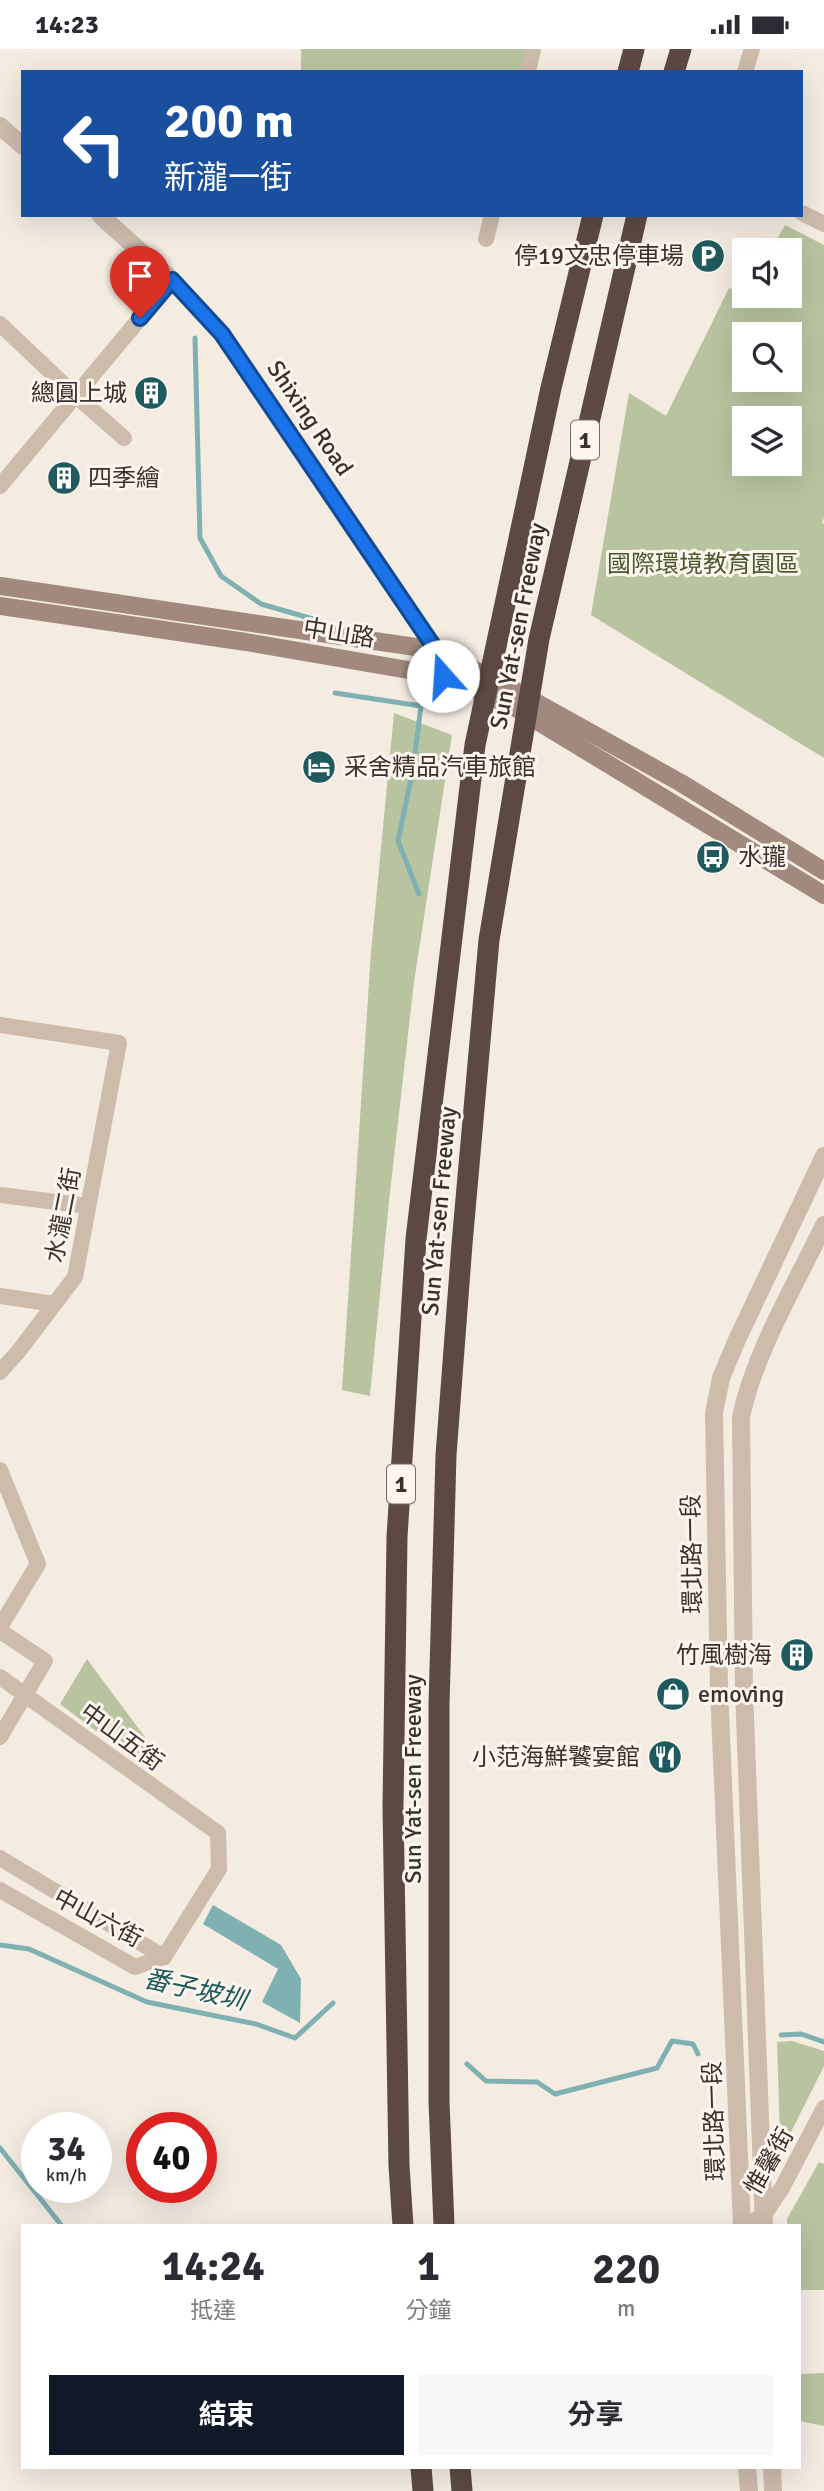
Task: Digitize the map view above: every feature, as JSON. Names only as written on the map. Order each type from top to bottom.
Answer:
[{"type":"highway","points":[[629,70],[634,49]]},
{"type":"highway","points":[[675,70],[681,49]]},
{"type":"highway","name":"Sun Yat-sen Freeway","points":[[403,2224],[399,2166],[393,1806],[397,1537],[416,1240],[475,745],[548,402],[593,217]]},
{"type":"highway","name":"Sun Yat-sen Freeway","points":[[444,2224],[439,2101],[439,1705],[446,1455],[461,1244],[489,940],[534,666],[637,217]]},
{"type":"highway","points":[[421,2469],[424,2491]]},
{"type":"highway","points":[[460,2469],[462,2491]]},
{"type":"main road","name":"中山路","points":[[0,586],[436,650],[681,783],[824,871]]},
{"type":"main road","name":"中山路","points":[[0,606],[246,642],[443,676],[514,707],[824,895]]},
{"type":"street","points":[[528,70],[533,49]]},
{"type":"street","points":[[746,70],[752,49]]},
{"type":"street","points":[[0,126],[21,144]]},
{"type":"street","points":[[803,214],[824,224]]},
{"type":"street","name":"Shixing Road","points":[[102,217],[172,280],[222,334],[436,650],[443,676]]},
{"type":"street","points":[[486,239],[492,217]]},
{"type":"street","points":[[0,486],[172,280]]},
{"type":"street","points":[[0,324],[124,438]]},
{"type":"street","name":"水瀧二街","points":[[0,1025],[119,1043],[75,1277],[0,1372]]},
{"type":"street","name":"環北路一段","points":[[743,2224],[719,1689],[714,1413],[722,1378],[736,1342],[824,1156]]},
{"type":"street","points":[[0,1195],[88,1206]]},
{"type":"street","name":"環北路一段","points":[[764,2220],[744,1690],[741,1417],[748,1388],[762,1355],[824,1225]]},
{"type":"street","points":[[0,1296],[54,1304]]},
{"type":"street","points":[[0,1470],[38,1564],[0,1629],[45,1661],[0,1737]]},
{"type":"street","name":"中山五街","points":[[0,1677],[218,1833]]},
{"type":"street","name":"中山六街","points":[[0,1890],[135,1967],[164,1957],[219,1870],[218,1833]]},
{"type":"street","points":[[0,1858],[164,1957]]},
{"type":"street","name":"惟馨街","points":[[764,2220],[824,2108]]},
{"type":"street","points":[[747,2469],[749,2491]]},
{"type":"street","points":[[772,2469],[773,2491]]},
{"type":"green space","points":[[301,49],[533,49],[528,70],[301,70]]},
{"type":"green space","name":"國際環境教育園區","points":[[785,225],[824,245],[824,758],[591,615],[629,393],[666,416],[729,288],[732,290],[732,308],[802,308],[802,238],[778,238]]},
{"type":"green space","points":[[394,713],[452,735],[414,982],[370,1396],[342,1390],[371,952]]},
{"type":"green space","points":[[87,1659],[153,1748],[141,1765],[60,1704]]},
{"type":"green space","points":[[792,2041],[824,2051],[824,2066],[788,2138],[780,2138],[777,2042]]},
{"type":"green space","points":[[819,2162],[824,2164],[824,2290],[801,2290],[801,2224],[787,2224],[787,2219]]},
{"type":"green space","points":[[824,2373],[824,2426],[801,2421],[801,2374]]},
{"type":"water","points":[[213,1905],[281,1945],[301,1979],[300,2023],[262,2002],[278,1969],[203,1924]]},
{"type":"waterway","points":[[195,338],[200,538],[221,576],[261,604],[320,621],[329,628]]},
{"type":"waterway","points":[[335,693],[421,706],[413,769],[398,841],[419,894]]},
{"type":"waterway","name":"番子坡圳","points":[[0,1945],[29,1949],[147,2002],[256,2024],[295,2038],[333,2003]]},
{"type":"waterway","points":[[781,2035],[801,2034],[824,2042]]},
{"type":"waterway","name":"番子坡圳","points":[[467,2064],[486,2081],[537,2082],[555,2094],[657,2068],[672,2041],[693,2044],[698,2054]]},
{"type":"waterway","points":[[0,2148],[60,2224]]},
{"type":"place","name":"停19文忠停車場","points":[[708,256]]},
{"type":"place","name":"總圓上城","points":[[151,393]]},
{"type":"place","name":"四季繪","points":[[64,478]]},
{"type":"place","name":"采舍精品汽車旅館","points":[[319,767]]},
{"type":"place","name":"水瓏","points":[[713,857]]},
{"type":"place","name":"竹風樹海","points":[[797,1655]]},
{"type":"place","name":"emoving","points":[[673,1694]]},
{"type":"place","name":"小范海鮮饕宴館","points":[[665,1757]]},
{"type":"route","points":[[140,318],[172,280],[222,334],[291,432],[436,650],[443,676]]}]
